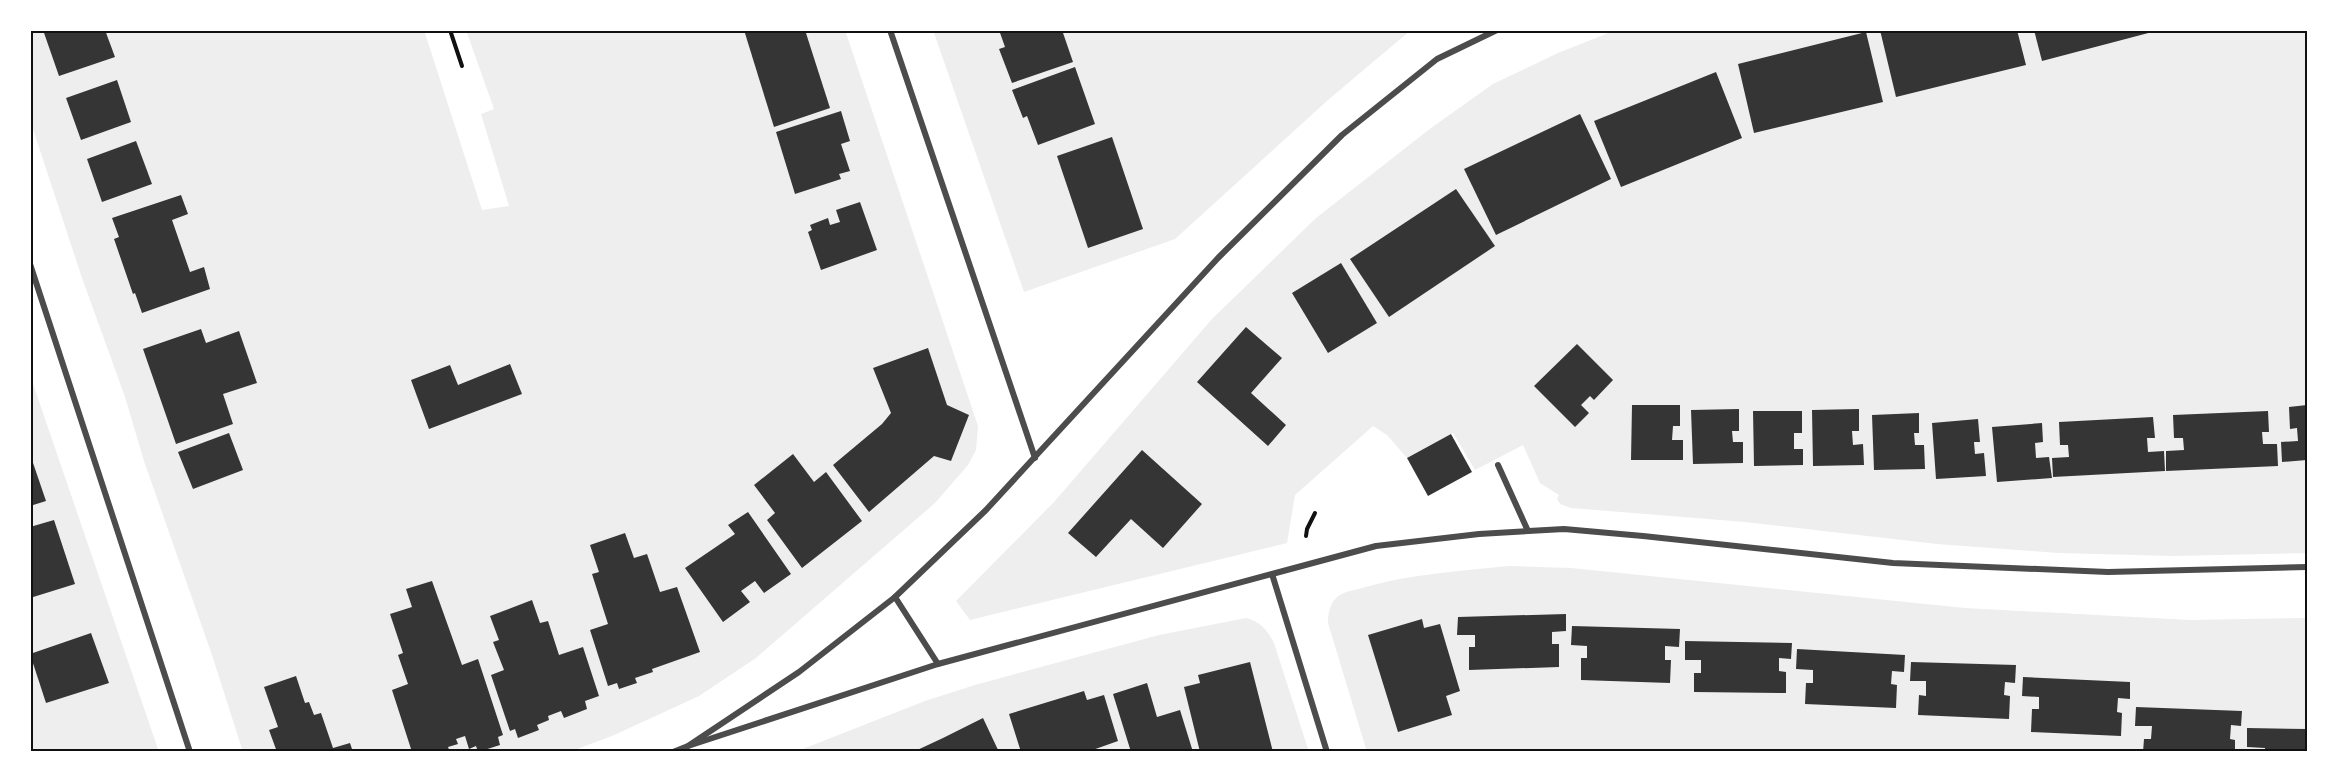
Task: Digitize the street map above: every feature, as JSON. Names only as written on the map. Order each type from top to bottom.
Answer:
[{"type":"street","points":[[890,30],[1035,458]]},
{"type":"street","points":[[688,746],[799,672],[895,597],[986,510],[1218,258],[1342,135],[1437,59],[1497,30]]},
{"type":"street","points":[[30,264],[190,752]]},
{"type":"street","points":[[1498,465],[1528,531]]},
{"type":"street","points":[[673,752],[938,664],[1376,546],[1479,534],[1564,530],[1643,536],[1893,563],[2108,572],[2307,567]]},
{"type":"street","points":[[1272,574],[1327,752]]},
{"type":"street","points":[[895,597],[938,664]]},
{"type":"path","points":[[450,30],[462,66]]},
{"type":"shaded area","points":[[30,30],[424,30],[482,210],[509,206],[481,114],[494,109],[466,30],[845,30],[978,426],[976,450],[968,465],[935,503],[756,658],[699,696],[612,736],[569,752],[243,752],[30,120]]},
{"type":"shaded area","points":[[933,30],[1411,30],[1328,100],[1175,239],[1024,292]]},
{"type":"shaded area","points":[[1616,30],[2307,30],[2307,553],[2172,556],[2058,553],[1937,544],[1745,522],[1571,508],[1560,504],[1557,499],[1559,495],[1540,483],[1523,445],[1475,470],[1453,433],[1407,458],[1387,435],[1373,426],[1295,495],[1287,543],[970,620],[956,601],[1054,502],[1212,319],[1316,218],[1431,128],[1493,84],[1558,53]]},
{"type":"shaded area","points":[[30,375],[159,752],[30,752]]},
{"type":"shaded area","points":[[1509,566],[1571,568],[1965,608],[2190,620],[2307,618],[2307,752],[1367,752],[1328,623],[1329,611],[1334,600],[1345,592],[1398,579]]},
{"type":"shaded area","points":[[1246,618],[1263,627],[1274,643],[1309,752],[795,752],[925,701],[975,685],[1159,635]]},
{"type":"building","points":[[43,30],[105,30],[115,57],[59,76]]},
{"type":"building","points":[[744,30],[805,30],[830,108],[774,127]]},
{"type":"building","points":[[999,30],[1062,30],[1073,62],[1012,83],[999,49],[1005,47]]},
{"type":"building","points":[[1880,30],[2017,30],[2026,65],[1896,97]]},
{"type":"building","points":[[2034,30],[2156,30],[2156,31],[2042,61]]},
{"type":"building","points":[[1866,32],[1883,102],[1754,133],[1738,64]]},
{"type":"building","points":[[1075,67],[1095,124],[1038,145],[1027,116],[1023,118],[1012,90]]},
{"type":"building","points":[[1716,72],[1742,138],[1621,187],[1594,121]]},
{"type":"building","points":[[117,80],[131,122],[81,140],[66,98]]},
{"type":"building","points":[[841,111],[850,141],[841,144],[850,171],[839,174],[841,179],[795,194],[776,132]]},
{"type":"building","points":[[1580,114],[1611,179],[1496,235],[1464,169]]},
{"type":"building","points":[[1112,137],[1143,229],[1088,248],[1057,156]]},
{"type":"building","points":[[136,141],[152,184],[102,202],[87,159]]},
{"type":"building","points":[[1456,189],[1495,246],[1389,317],[1350,259]]},
{"type":"building","points":[[181,195],[188,214],[172,220],[190,272],[204,267],[210,289],[142,313],[114,239],[119,237],[112,218]]},
{"type":"building","points":[[860,202],[877,250],[821,270],[808,232],[812,230],[810,225],[828,218],[830,225],[840,222],[836,210]]},
{"type":"building","points":[[1341,263],[1377,323],[1328,353],[1292,293]]},
{"type":"building","points":[[1246,327],[1282,358],[1251,393],[1286,425],[1268,446],[1197,382]]},
{"type":"building","points":[[201,329],[206,343],[239,331],[257,383],[223,394],[233,424],[176,444],[143,349]]},
{"type":"building","points":[[1577,344],[1613,380],[1594,400],[1590,396],[1581,405],[1589,413],[1575,427],[1534,386]]},
{"type":"building","points":[[928,348],[947,405],[969,415],[951,461],[934,456],[869,512],[833,465],[882,424],[891,413],[873,368]]},
{"type":"building","points":[[510,364],[522,394],[429,429],[411,380],[450,365],[458,385]]},
{"type":"building","points":[[1632,405],[1680,405],[1680,426],[1673,426],[1672,440],[1683,440],[1683,460],[1631,460]]},
{"type":"building","points":[[2307,405],[2307,460],[2282,462],[2281,442],[2298,441],[2297,428],[2290,429],[2289,407]]},
{"type":"building","points":[[1739,409],[1739,431],[1732,431],[1733,442],[1743,442],[1743,463],[1693,464],[1691,410]]},
{"type":"building","points":[[1859,409],[1859,431],[1852,431],[1853,445],[1863,444],[1864,465],[1813,466],[1812,410]]},
{"type":"building","points":[[1753,411],[1802,411],[1802,433],[1794,433],[1794,449],[1803,449],[1803,465],[1754,466]]},
{"type":"building","points":[[2268,411],[2269,432],[2262,432],[2263,444],[2277,444],[2278,466],[2166,471],[2166,451],[2184,450],[2183,438],[2174,438],[2173,415]]},
{"type":"building","points":[[1919,413],[1919,433],[1914,433],[1915,445],[1924,445],[1925,469],[1874,470],[1872,415]]},
{"type":"building","points":[[2153,417],[2155,438],[2147,438],[2148,452],[2164,451],[2165,471],[2053,477],[2052,458],[2069,457],[2068,445],[2060,445],[2059,422]]},
{"type":"building","points":[[1978,419],[1980,442],[1974,442],[1975,454],[1984,453],[1986,476],[1936,479],[1932,423]]},
{"type":"building","points":[[2042,423],[2043,442],[2035,443],[2036,458],[2049,457],[2052,478],[1997,482],[1992,427]]},
{"type":"building","points":[[229,433],[243,470],[193,489],[178,452]]},
{"type":"building","points":[[1451,434],[1472,472],[1428,496],[1407,458]]},
{"type":"building","points":[[1142,450],[1202,504],[1163,548],[1131,519],[1096,557],[1068,533]]},
{"type":"building","points":[[30,454],[46,501],[30,506]]},
{"type":"building","points":[[793,454],[814,482],[826,472],[862,521],[802,568],[767,520],[775,513],[754,485]]},
{"type":"building","points":[[748,512],[791,574],[764,593],[755,581],[741,591],[750,602],[723,622],[685,568],[735,534],[728,525]]},
{"type":"building","points":[[54,520],[75,584],[30,598],[30,527]]},
{"type":"building","points":[[625,533],[634,558],[647,554],[660,592],[677,587],[700,652],[652,669],[653,672],[635,678],[637,683],[619,689],[617,683],[608,686],[590,630],[608,624],[592,574],[599,572],[590,545]]},
{"type":"building","points":[[432,581],[462,665],[478,659],[503,735],[498,737],[500,745],[478,752],[476,746],[469,749],[465,736],[456,739],[458,744],[448,747],[450,752],[412,752],[392,690],[408,684],[398,655],[403,653],[390,614],[412,607],[406,589]]},
{"type":"building","points":[[532,600],[540,623],[548,621],[559,655],[583,647],[599,696],[585,701],[587,709],[564,718],[561,711],[548,716],[549,720],[537,725],[539,730],[518,738],[515,729],[510,731],[491,675],[504,670],[493,642],[499,640],[490,616]]},
{"type":"building","points":[[1566,614],[1566,631],[1552,632],[1552,644],[1559,644],[1559,667],[1469,670],[1469,647],[1475,647],[1475,635],[1457,635],[1458,617]]},
{"type":"building","points":[[1422,619],[1424,628],[1440,624],[1460,691],[1446,696],[1452,715],[1398,732],[1368,635]]},
{"type":"building","points":[[1572,626],[1680,629],[1679,647],[1665,646],[1665,660],[1671,660],[1670,683],[1581,680],[1581,658],[1587,658],[1587,646],[1571,645]]},
{"type":"building","points":[[91,633],[109,683],[46,703],[30,654]]},
{"type":"building","points":[[1685,641],[1792,643],[1791,659],[1779,658],[1779,671],[1786,672],[1786,693],[1694,692],[1694,673],[1701,673],[1701,660],[1685,660]]},
{"type":"building","points":[[1797,649],[1905,655],[1904,672],[1892,671],[1891,684],[1897,685],[1896,708],[1805,704],[1806,683],[1813,683],[1813,670],[1796,669]]},
{"type":"building","points":[[1250,662],[1273,752],[1200,752],[1184,687],[1200,683],[1198,675]]},
{"type":"building","points":[[1911,662],[2016,665],[2015,683],[2005,682],[2004,695],[2010,696],[2009,719],[1918,715],[1919,695],[1926,696],[1926,681],[1910,681]]},
{"type":"building","points":[[296,676],[305,703],[309,702],[314,715],[321,713],[333,748],[350,743],[353,752],[277,752],[269,730],[278,727],[264,687]]},
{"type":"building","points":[[2023,677],[2130,682],[2130,699],[2118,698],[2117,712],[2122,713],[2121,736],[2031,732],[2032,709],[2039,709],[2039,697],[2022,696]]},
{"type":"building","points":[[1147,683],[1157,717],[1180,710],[1193,752],[1131,752],[1113,694]]},
{"type":"building","points":[[1084,691],[1087,700],[1104,695],[1118,741],[1087,752],[1021,752],[1009,714]]},
{"type":"building","points":[[2136,707],[2242,711],[2241,726],[2231,725],[2230,739],[2235,740],[2235,752],[2143,752],[2144,739],[2151,739],[2152,726],[2135,726]]},
{"type":"building","points":[[983,718],[999,752],[913,752],[943,738]]},
{"type":"building","points":[[2247,728],[2307,729],[2307,752],[2265,752],[2265,748],[2247,747]]}]
